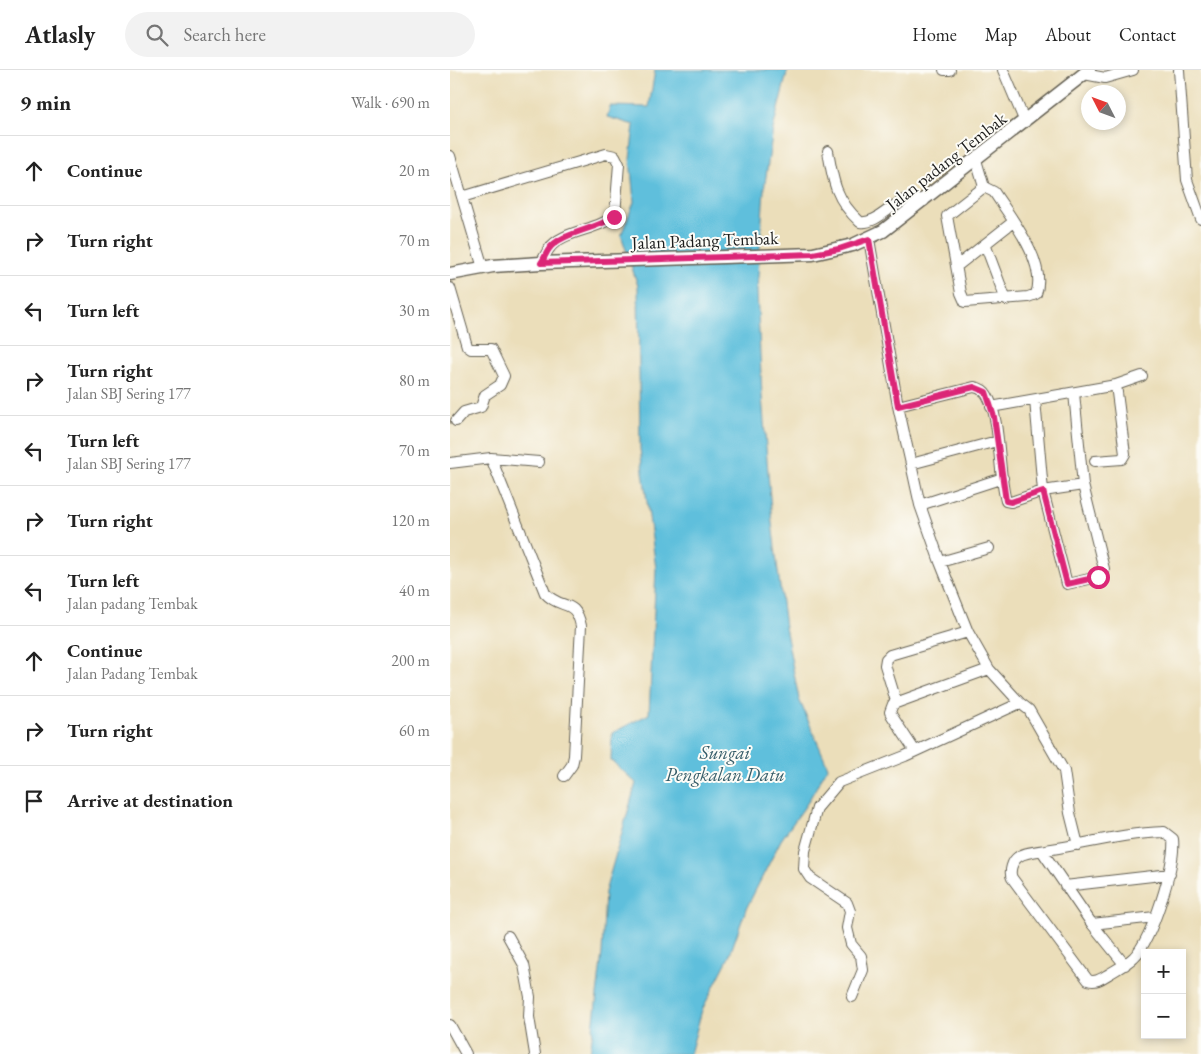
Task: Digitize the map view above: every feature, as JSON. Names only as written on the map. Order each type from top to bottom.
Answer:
[{"type":"main road","name":"Jalan padang Tembak","points":[[813,254],[839,249],[869,239],[924,201],[1086,72]]},
{"type":"main road","name":"Jalan Padang Tembak","points":[[450,274],[483,268],[555,262],[813,254]]},
{"type":"street","points":[[944,70],[950,70]]},
{"type":"street","points":[[1003,70],[1025,122]]},
{"type":"street","points":[[1086,72],[1105,78],[1134,70]]},
{"type":"street","points":[[1179,70],[1187,180],[1197,201],[1201,219]]},
{"type":"street","points":[[828,151],[833,182],[839,198],[846,209],[860,222],[867,222],[912,198],[924,201]]},
{"type":"street","points":[[462,197],[592,158],[611,154],[618,159],[616,215],[603,224],[556,242],[549,248],[541,263]]},
{"type":"street","points":[[450,156],[483,268]]},
{"type":"street","points":[[976,160],[984,187],[994,192],[1035,261],[1038,287],[1036,294],[1006,300],[965,302],[961,293],[948,216],[984,187]]},
{"type":"street","points":[[956,266],[1013,222]]},
{"type":"street","points":[[869,239],[898,406],[920,505],[968,632],[989,670],[1020,703],[1030,710],[1064,770],[1070,813],[1078,845]]},
{"type":"street","points":[[985,244],[1006,300]]},
{"type":"street","points":[[450,288],[467,346],[471,349],[491,349],[504,376],[500,385],[486,393],[481,407],[464,412],[456,421]]},
{"type":"street","points":[[991,408],[1116,385],[1142,376]]},
{"type":"street","points":[[1095,461],[1122,459],[1125,454],[1116,385]]},
{"type":"street","points":[[898,406],[974,387],[986,392],[991,408],[1006,501],[1011,502],[1043,491],[1083,485]]},
{"type":"street","points":[[1035,400],[1043,491],[1067,584],[1098,577],[1104,569],[1083,485],[1074,393]]},
{"type":"street","points":[[911,464],[997,441]]},
{"type":"street","points":[[491,458],[545,594],[554,602],[570,605],[575,609],[579,617],[581,626],[574,756],[572,765],[564,776]]},
{"type":"street","points":[[450,463],[491,458],[539,462]]},
{"type":"street","points":[[920,505],[1003,478]]},
{"type":"street","points":[[940,562],[989,548]]},
{"type":"street","points":[[896,702],[885,665],[886,659],[890,655],[968,632]]},
{"type":"street","points":[[915,751],[890,712],[893,704],[989,670]]},
{"type":"street","points":[[852,996],[863,970],[861,956],[851,944],[847,928],[850,911],[847,903],[810,878],[804,869],[805,851],[817,808],[839,782],[915,751],[1020,703]]},
{"type":"street","points":[[1146,833],[1168,833],[1174,842],[1170,874],[1155,917],[1136,955],[1124,965],[1098,980],[1088,980],[1012,878],[1010,871],[1017,857],[1042,851],[1146,833]]},
{"type":"street","points":[[1042,851],[1092,924],[1124,965]]},
{"type":"street","points":[[1066,886],[1170,874]]},
{"type":"street","points":[[1092,924],[1155,917]]},
{"type":"street","points":[[508,936],[524,964],[530,996],[529,1017],[535,1054]]},
{"type":"street","points":[[450,1025],[466,1054]]},
{"type":"water","name":"Sungai Pengkalan Datu","points":[[655,70],[789,70],[773,129],[764,190],[757,291],[762,396],[772,523],[785,627],[799,699],[828,767],[806,805],[781,840],[746,909],[729,957],[702,1010],[690,1054],[590,1054],[602,953],[605,892],[636,783],[611,760],[612,733],[649,714],[656,569],[640,449],[638,286],[621,235],[634,202],[630,159],[634,125],[607,117],[610,106],[649,107]]},
{"type":"route","points":[[614,217],[603,224],[556,242],[549,248],[541,263],[813,254],[839,249],[869,239],[898,406],[974,387],[986,392],[994,417],[1006,501],[1011,502],[1043,491],[1067,584],[1098,577]]}]
